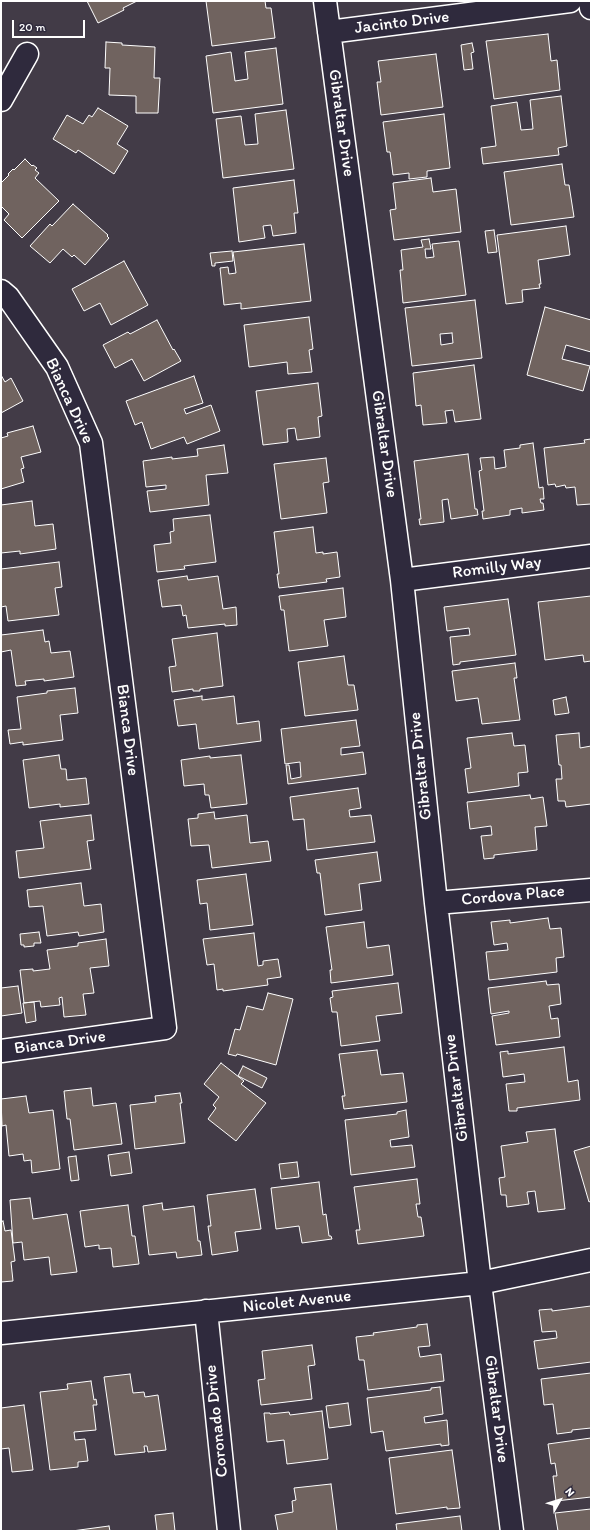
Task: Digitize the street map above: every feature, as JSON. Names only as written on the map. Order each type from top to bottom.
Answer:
[{"type":"street","name":"Gibraltar Drive","points":[[325,1],[402,580],[436,903],[480,1282],[512,1531]]},
{"type":"street","name":"Jacinto Drive","points":[[329,32],[570,1]]},
{"type":"street","points":[[590,1],[591,8]]},
{"type":"street","points":[[1,100],[27,54]]},
{"type":"street","name":"Bianca Drive","points":[[1,291],[8,296],[58,367],[91,443],[165,1028],[1,1051]]},
{"type":"street","name":"Romilly Way","points":[[402,580],[591,556]]},
{"type":"street","name":"Cordova Place","points":[[436,903],[591,890]]},
{"type":"street","name":"Nicolet Avenue","points":[[1,1333],[480,1282],[591,1260]]},
{"type":"street","name":"Coronado Drive","points":[[206,1311],[229,1531]]},
{"type":"building","points":[[87,1],[137,1],[123,8],[124,10],[98,23]]},
{"type":"building","points":[[206,1],[265,1],[266,8],[271,8],[275,38],[212,46]]},
{"type":"building","points":[[548,34],[551,61],[557,60],[560,90],[494,99],[486,41]]},
{"type":"building","points":[[106,42],[122,43],[122,45],[155,47],[154,78],[160,78],[158,113],[136,113],[136,96],[109,95],[110,68],[105,68]]},
{"type":"building","points":[[472,43],[474,52],[471,53],[473,69],[464,70],[461,45]]},
{"type":"building","points":[[276,48],[283,104],[213,113],[206,56],[231,52],[235,81],[248,79],[245,52]]},
{"type":"building","points":[[436,54],[443,107],[381,115],[377,82],[381,82],[378,61]]},
{"type":"building","points":[[561,96],[567,146],[558,148],[559,155],[483,164],[481,148],[496,146],[491,106],[517,102],[521,130],[533,129],[530,100]]},
{"type":"building","points":[[98,108],[128,126],[117,144],[128,151],[114,174],[78,150],[76,153],[53,139],[67,115],[83,124],[89,115],[92,117]]},
{"type":"building","points":[[286,110],[294,169],[223,178],[216,119],[241,116],[245,145],[258,144],[255,114]]},
{"type":"building","points":[[444,114],[450,168],[427,171],[427,177],[409,179],[409,173],[393,175],[390,152],[387,152],[383,122]]},
{"type":"building","points":[[25,159],[32,166],[33,165],[37,168],[35,170],[39,173],[35,178],[59,201],[22,238],[4,220],[9,214],[1,206],[1,181],[2,182],[13,169],[14,170]]},
{"type":"building","points":[[562,164],[565,185],[569,185],[574,217],[511,225],[504,172]]},
{"type":"building","points":[[431,178],[433,192],[456,189],[461,232],[394,240],[390,210],[396,209],[393,183]]},
{"type":"building","points":[[294,180],[298,213],[294,213],[296,233],[273,236],[271,225],[263,226],[265,238],[239,242],[233,188]]},
{"type":"building","points":[[73,204],[108,235],[107,236],[109,238],[85,265],[74,255],[72,257],[63,249],[50,263],[30,246],[50,224],[52,226]]},
{"type":"building","points":[[566,226],[570,255],[538,260],[541,284],[539,284],[540,288],[522,290],[523,302],[506,304],[497,235]]},
{"type":"building","points":[[494,230],[497,252],[488,253],[485,231]]},
{"type":"building","points":[[429,239],[431,249],[425,249],[426,258],[434,257],[432,244],[459,241],[466,295],[403,303],[400,270],[403,270],[401,250],[423,247],[421,240]]},
{"type":"building","points":[[304,244],[311,301],[241,309],[241,303],[224,305],[220,268],[228,267],[229,274],[236,273],[233,252]]},
{"type":"building","points":[[232,251],[233,261],[215,263],[215,266],[212,266],[210,253]]},
{"type":"building","points":[[124,261],[148,305],[111,325],[100,303],[84,311],[72,289]]},
{"type":"building","points":[[475,300],[482,358],[412,366],[405,308]],"holes":[[[452,333],[453,343],[441,345],[440,334]]]},
{"type":"building","points":[[545,307],[591,320],[591,352],[566,345],[562,359],[590,366],[583,391],[527,375]]},
{"type":"building","points":[[309,317],[313,349],[309,350],[312,372],[288,374],[287,362],[249,367],[244,325]]},
{"type":"building","points":[[157,320],[173,350],[174,349],[181,361],[144,381],[132,359],[115,368],[103,345],[128,332],[130,334]]},
{"type":"building","points":[[474,365],[481,419],[455,422],[453,410],[445,411],[447,423],[423,425],[421,405],[416,406],[413,373]]},
{"type":"building","points":[[1,375],[5,382],[11,378],[23,401],[1,413]]},
{"type":"building","points":[[194,376],[203,403],[184,409],[186,414],[211,405],[220,431],[187,444],[184,437],[151,449],[142,422],[135,425],[126,401]]},
{"type":"building","points":[[318,383],[322,416],[318,417],[320,437],[297,440],[295,428],[287,429],[288,442],[263,445],[256,391]]},
{"type":"building","points":[[33,426],[41,452],[21,457],[24,468],[21,469],[24,482],[1,489],[1,438],[8,436],[7,433]]},
{"type":"building","points":[[591,439],[591,504],[577,505],[575,487],[566,488],[565,485],[556,487],[555,484],[548,485],[544,448],[585,443],[584,440]]},
{"type":"building","points":[[533,443],[539,488],[543,487],[544,499],[540,499],[541,503],[543,503],[544,510],[522,513],[522,508],[510,510],[510,515],[483,519],[482,511],[484,511],[479,471],[482,470],[480,458],[494,457],[495,469],[506,467],[504,450],[520,448],[520,445]]},
{"type":"building","points":[[224,445],[228,473],[206,475],[209,505],[150,512],[147,491],[166,489],[166,485],[146,487],[143,461],[172,457],[172,459],[198,456],[197,449]]},
{"type":"building","points":[[468,454],[475,509],[477,509],[478,515],[451,519],[448,499],[442,500],[444,522],[420,525],[419,519],[421,519],[414,461]]},
{"type":"building","points":[[326,458],[329,482],[323,483],[327,513],[281,519],[274,464]]},
{"type":"building","points":[[32,501],[35,526],[53,524],[56,549],[20,554],[20,551],[1,553],[1,505]]},
{"type":"building","points":[[210,515],[216,562],[184,566],[185,569],[157,572],[154,545],[171,543],[170,532],[174,531],[173,519]]},
{"type":"building","points":[[313,527],[316,553],[323,552],[323,554],[337,552],[340,577],[326,579],[327,582],[279,588],[277,574],[279,574],[274,532]]},
{"type":"building","points":[[59,562],[62,587],[55,588],[59,615],[8,621],[6,606],[1,607],[1,569]]},
{"type":"building","points":[[187,576],[188,580],[218,576],[223,609],[236,607],[237,625],[225,626],[225,624],[188,628],[186,615],[183,616],[181,605],[162,607],[158,580]]},
{"type":"building","points":[[343,588],[346,617],[324,620],[328,646],[289,651],[284,610],[281,610],[279,596]]},
{"type":"building","points":[[591,596],[591,661],[584,662],[583,655],[545,660],[538,602]]},
{"type":"building","points":[[508,599],[516,655],[460,662],[460,664],[453,665],[450,637],[470,635],[469,628],[447,631],[444,607]]},
{"type":"building","points":[[43,630],[45,642],[49,641],[51,653],[70,651],[74,677],[44,681],[44,679],[25,681],[26,685],[16,686],[11,650],[1,652],[1,635]]},
{"type":"building","points":[[217,633],[223,686],[200,689],[200,691],[193,691],[193,689],[172,692],[169,667],[176,666],[172,639]]},
{"type":"building","points":[[344,656],[348,685],[354,685],[358,710],[305,716],[298,662]]},
{"type":"building","points":[[515,663],[517,678],[514,678],[520,720],[482,724],[478,698],[456,701],[452,671]]},
{"type":"building","points":[[75,688],[78,713],[60,715],[63,740],[23,745],[23,742],[10,744],[8,730],[21,729],[17,697],[47,693],[47,691]]},
{"type":"building","points":[[202,696],[202,700],[234,696],[237,724],[259,721],[261,741],[199,749],[196,724],[178,726],[174,700]]},
{"type":"building","points":[[566,697],[569,713],[555,715],[553,700]]},
{"type":"building","points":[[356,720],[360,746],[341,748],[341,755],[363,752],[366,774],[288,784],[286,765],[289,765],[291,779],[301,777],[300,762],[285,764],[281,729]]},
{"type":"building","points":[[512,733],[514,746],[525,745],[528,772],[518,773],[519,786],[468,793],[465,769],[471,768],[467,738]]},
{"type":"building","points":[[579,733],[580,748],[591,746],[591,804],[566,807],[565,801],[558,801],[556,779],[562,779],[556,735]]},
{"type":"building","points":[[59,755],[61,769],[66,769],[67,780],[86,778],[89,804],[60,807],[60,804],[29,808],[23,760]]},
{"type":"building","points":[[241,755],[247,804],[211,808],[209,795],[205,795],[204,784],[184,786],[181,760],[210,756],[210,758]]},
{"type":"building","points":[[358,788],[361,808],[349,810],[350,817],[371,815],[375,842],[307,850],[304,819],[293,820],[290,797]]},
{"type":"building","points":[[530,795],[531,799],[543,797],[547,826],[535,827],[537,850],[494,855],[494,858],[484,859],[481,836],[492,835],[491,826],[470,829],[467,802]]},
{"type":"building","points":[[214,812],[215,819],[247,815],[250,843],[268,841],[271,861],[212,868],[209,845],[191,846],[188,819],[198,818],[198,814]]},
{"type":"building","points":[[91,815],[94,840],[87,841],[91,869],[19,878],[16,851],[44,848],[40,821]]},
{"type":"building","points":[[377,852],[381,881],[359,884],[362,910],[325,915],[320,873],[317,873],[315,860]]},
{"type":"building","points":[[246,874],[253,925],[210,930],[207,903],[200,904],[197,880]]},
{"type":"building","points":[[81,883],[84,906],[101,904],[104,932],[79,936],[78,932],[47,936],[43,906],[29,907],[27,890]]},
{"type":"building","points":[[548,918],[550,929],[561,928],[564,957],[556,958],[557,972],[489,980],[486,952],[508,950],[507,943],[494,945],[491,922],[510,920],[510,923]]},
{"type":"building","points":[[364,922],[367,948],[389,945],[393,975],[331,983],[330,970],[332,970],[326,927]]},
{"type":"building","points":[[39,932],[41,943],[34,943],[34,946],[24,947],[24,945],[21,945],[20,934]]},
{"type":"building","points":[[254,933],[258,966],[263,965],[263,961],[278,959],[281,977],[267,979],[268,985],[223,991],[223,989],[217,990],[214,964],[207,965],[203,939]]},
{"type":"building","points":[[106,939],[109,966],[90,968],[94,993],[83,994],[86,1015],[64,1017],[62,997],[59,998],[60,1005],[41,1007],[40,1001],[24,1003],[20,970],[33,969],[33,971],[50,969],[47,950],[78,946],[78,943]]},
{"type":"building","points":[[546,981],[547,985],[559,984],[561,1004],[549,1006],[551,1019],[558,1018],[560,1037],[496,1045],[492,1016],[509,1013],[509,1011],[491,1014],[488,988]]},
{"type":"building","points":[[398,983],[402,1013],[376,1016],[380,1041],[341,1046],[337,1012],[332,1012],[330,998],[333,997],[332,991]]},
{"type":"building","points":[[18,986],[22,1013],[1,1016],[1,988]]},
{"type":"building","points":[[268,993],[293,999],[276,1065],[237,1054],[236,1056],[228,1054],[235,1029],[240,1030],[247,1006],[263,1010]]},
{"type":"building","points":[[34,1002],[36,1021],[26,1023],[23,1003]]},
{"type":"building","points":[[564,1047],[568,1082],[578,1080],[580,1100],[517,1108],[517,1111],[509,1111],[506,1084],[525,1082],[524,1074],[503,1077],[500,1052],[508,1051],[508,1054]]},
{"type":"building","points":[[377,1050],[381,1075],[403,1073],[407,1102],[344,1109],[342,1096],[345,1096],[339,1054]]},
{"type":"building","points":[[221,1063],[244,1081],[241,1084],[266,1103],[236,1141],[208,1119],[216,1108],[213,1105],[219,1097],[204,1084]]},
{"type":"building","points":[[243,1066],[267,1078],[262,1088],[238,1076]]},
{"type":"building","points":[[91,1088],[93,1106],[116,1103],[122,1144],[74,1150],[70,1119],[67,1119],[64,1091]]},
{"type":"building","points":[[180,1093],[185,1143],[135,1149],[130,1105],[156,1102],[155,1096]]},
{"type":"building","points":[[26,1096],[29,1113],[53,1110],[60,1169],[32,1173],[31,1160],[24,1161],[23,1154],[9,1156],[6,1125],[2,1126],[1,1099]]},
{"type":"building","points":[[406,1110],[409,1137],[390,1140],[391,1147],[412,1145],[415,1167],[351,1175],[345,1120],[397,1114],[397,1112]]},
{"type":"building","points":[[555,1129],[565,1209],[538,1212],[535,1191],[527,1192],[529,1204],[507,1207],[506,1195],[501,1195],[499,1178],[505,1177],[501,1146],[528,1142],[526,1132]]},
{"type":"building","points":[[591,1146],[591,1201],[589,1202],[574,1151]]},
{"type":"building","points":[[129,1152],[132,1173],[111,1176],[108,1155]]},
{"type":"building","points":[[76,1156],[79,1180],[71,1181],[68,1157]]},
{"type":"building","points":[[297,1162],[299,1177],[281,1179],[279,1164]]},
{"type":"building","points":[[417,1179],[420,1204],[416,1204],[418,1217],[421,1217],[424,1236],[358,1244],[356,1230],[360,1230],[354,1187]]},
{"type":"building","points":[[319,1182],[323,1215],[326,1214],[329,1236],[331,1236],[332,1239],[302,1243],[299,1226],[276,1229],[271,1188]]},
{"type":"building","points":[[255,1189],[261,1229],[235,1232],[238,1251],[212,1255],[208,1226],[211,1226],[207,1195]]},
{"type":"building","points":[[30,1198],[33,1219],[67,1214],[77,1272],[51,1275],[49,1257],[24,1260],[22,1242],[13,1243],[10,1200]]},
{"type":"building","points":[[162,1203],[163,1210],[194,1206],[198,1241],[200,1241],[202,1255],[177,1258],[176,1252],[149,1255],[143,1206]]},
{"type":"building","points":[[128,1205],[132,1236],[135,1236],[139,1264],[113,1267],[111,1248],[99,1249],[99,1245],[85,1247],[80,1211]]},
{"type":"building","points":[[3,1221],[5,1231],[11,1230],[15,1261],[11,1262],[13,1281],[1,1282],[1,1222]]},
{"type":"building","points":[[591,1306],[591,1362],[538,1369],[534,1341],[557,1338],[556,1331],[542,1332],[539,1310],[552,1309],[552,1311]]},
{"type":"building","points":[[427,1324],[430,1346],[418,1347],[420,1357],[441,1354],[444,1381],[368,1390],[364,1360],[359,1360],[356,1337],[374,1335],[373,1333],[417,1327],[417,1325]]},
{"type":"building","points":[[312,1345],[315,1365],[308,1366],[312,1399],[261,1405],[258,1380],[265,1379],[262,1351]]},
{"type":"building","points":[[591,1373],[591,1428],[572,1430],[572,1432],[557,1434],[553,1404],[544,1405],[541,1379]]},
{"type":"building","points":[[130,1374],[133,1393],[144,1392],[145,1397],[158,1395],[166,1450],[148,1452],[147,1446],[144,1446],[145,1452],[115,1455],[104,1377]]},
{"type":"building","points":[[91,1381],[94,1400],[96,1399],[97,1405],[93,1405],[96,1430],[74,1432],[75,1440],[85,1439],[88,1461],[78,1462],[78,1467],[50,1470],[40,1392],[68,1389],[67,1384]]},
{"type":"building","points":[[440,1387],[443,1414],[424,1417],[425,1423],[447,1420],[449,1445],[441,1446],[441,1444],[386,1451],[383,1431],[371,1433],[367,1398],[431,1390],[431,1388]]},
{"type":"building","points":[[348,1403],[351,1425],[329,1428],[326,1406]]},
{"type":"building","points":[[24,1405],[33,1470],[12,1472],[9,1448],[1,1449],[1,1408]]},
{"type":"building","points":[[322,1411],[328,1459],[287,1464],[284,1440],[267,1442],[264,1413],[270,1414],[289,1412],[290,1415]]},
{"type":"building","points":[[591,1438],[591,1497],[556,1501],[553,1476],[557,1476],[555,1463],[551,1464],[548,1444]]},
{"type":"building","points":[[452,1450],[460,1508],[447,1509],[447,1507],[396,1514],[389,1458]]},
{"type":"building","points":[[331,1484],[337,1531],[278,1531],[275,1515],[293,1512],[292,1501],[296,1500],[294,1488]]},
{"type":"building","points":[[591,1509],[591,1531],[558,1531],[555,1513]]},
{"type":"building","points":[[173,1513],[175,1531],[157,1531],[155,1515]]},
{"type":"building","points":[[460,1516],[462,1531],[397,1531],[396,1524]]},
{"type":"building","points":[[109,1526],[110,1531],[72,1531]]}]
